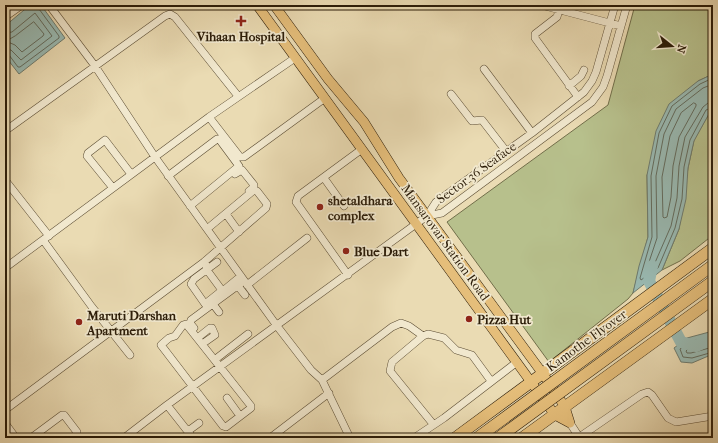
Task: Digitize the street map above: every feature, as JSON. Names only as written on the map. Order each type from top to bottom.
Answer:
[{"type":"highway","points":[[455,438],[713,248]]},
{"type":"highway","name":"Kamothe Flyover","points":[[476,438],[713,265]]},
{"type":"highway","name":"Kamothe Flyover","points":[[498,438],[713,281]]},
{"type":"highway","points":[[522,438],[713,299]]},
{"type":"main road","name":"Mansarovar Station Road","points":[[257,5],[555,415],[570,424]]},
{"type":"main road","name":"Mansarovar Station Road","points":[[274,5],[328,78],[364,122],[399,178],[543,374],[565,407],[570,424]]},
{"type":"street","points":[[5,17],[22,5]]},
{"type":"street","points":[[49,5],[95,66],[168,176],[244,281],[311,370],[322,380],[350,438]]},
{"type":"street","points":[[543,5],[621,26]]},
{"type":"street","name":"Sector 36 Seaface","points":[[427,216],[436,202],[532,133],[589,87],[610,23],[614,5]]},
{"type":"street","name":"Sector 36 Seaface","points":[[427,216],[442,212],[592,102],[598,95],[605,82],[627,5]]},
{"type":"street","points":[[559,10],[557,17],[535,34],[535,38],[578,97]]},
{"type":"street","points":[[5,132],[95,66],[170,14],[175,17],[238,96]]},
{"type":"street","points":[[289,50],[301,41]]},
{"type":"street","points":[[5,268],[238,96],[295,58]]},
{"type":"street","points":[[484,69],[532,133]]},
{"type":"street","points":[[570,86],[581,76],[584,70]]},
{"type":"street","points":[[451,94],[472,121],[482,120],[506,151]]},
{"type":"street","points":[[209,117],[240,157],[244,158],[325,98]]},
{"type":"street","points":[[168,176],[217,138],[219,139],[239,166],[191,207]]},
{"type":"street","points":[[113,188],[87,156],[88,153],[105,140],[131,174]]},
{"type":"street","points":[[348,275],[296,202],[298,196],[362,150]]},
{"type":"street","points":[[191,207],[240,170],[242,170],[254,185],[254,187],[206,228]]},
{"type":"street","points":[[324,178],[344,206]]},
{"type":"street","points":[[5,180],[49,236]]},
{"type":"street","points":[[5,410],[202,263],[266,208],[267,204],[257,191],[254,190],[226,214],[206,228]]},
{"type":"street","points":[[226,214],[239,232]]},
{"type":"street","points":[[124,438],[167,405],[348,275],[427,216]]},
{"type":"street","points":[[221,366],[217,358],[190,323],[191,320],[244,281],[307,238]]},
{"type":"street","points":[[43,240],[92,307],[112,330],[130,355]]},
{"type":"street","points":[[217,262],[194,279],[191,286],[205,304],[220,292]]},
{"type":"street","points":[[202,263],[207,266],[207,270],[221,289],[224,290],[244,281]]},
{"type":"street","points":[[238,286],[245,295]]},
{"type":"street","points":[[213,304],[219,312]]},
{"type":"street","points":[[322,380],[392,327],[401,323],[409,326],[424,336]]},
{"type":"street","points":[[186,324],[221,366],[251,406],[251,408],[226,427],[223,426],[161,345],[169,338],[172,338],[179,333],[183,325],[186,324]]},
{"type":"street","points":[[200,336],[212,328],[215,335],[205,342]]},
{"type":"street","points":[[217,358],[238,337],[248,334]]},
{"type":"street","points":[[433,424],[390,371],[392,362],[424,336],[428,334],[444,338],[456,350],[472,355],[491,381]]},
{"type":"street","points":[[238,337],[246,348]]},
{"type":"street","points":[[414,438],[444,418],[517,362]]},
{"type":"street","points":[[570,424],[579,438],[642,394],[648,392],[652,395],[668,418],[676,422],[713,416]]},
{"type":"street","points":[[270,438],[278,435],[328,393]]},
{"type":"street","points":[[227,398],[240,416]]},
{"type":"street","points":[[167,405],[193,438]]},
{"type":"street","points":[[31,438],[62,415],[64,415],[77,432],[77,434],[71,438]]},
{"type":"street","points":[[5,423],[16,438]]},
{"type":"street","points":[[188,431],[199,423]]},
{"type":"green space","points":[[635,5],[713,5],[713,74],[698,81],[647,175],[648,237],[633,293],[628,299],[549,362],[447,222],[608,105]]},
{"type":"green space","points":[[713,111],[713,235],[680,261],[662,270],[679,229],[688,168],[694,140],[710,112]]},
{"type":"water","points":[[30,5],[41,5],[65,38],[19,74],[5,56],[5,26]]},
{"type":"water","points":[[713,74],[713,111],[710,112],[694,141],[688,168],[686,199],[679,229],[662,270],[633,293],[648,237],[647,175],[656,131],[669,104],[698,81]]},
{"type":"water","points":[[713,331],[713,354],[692,363],[681,362],[674,348],[687,338]]},
{"type":"waterway","points":[[652,266],[649,281],[681,342],[696,346],[713,338]]},
{"type":"place","name":"Vihaan Hospital","points":[[241,21]]},
{"type":"place","name":"shetaldhara complex","points":[[320,207]]},
{"type":"place","name":"Blue Dart","points":[[346,251]]},
{"type":"place","name":"Pizza Hut","points":[[469,319]]},
{"type":"place","name":"Maruti Darshan Apartment","points":[[79,322]]}]
